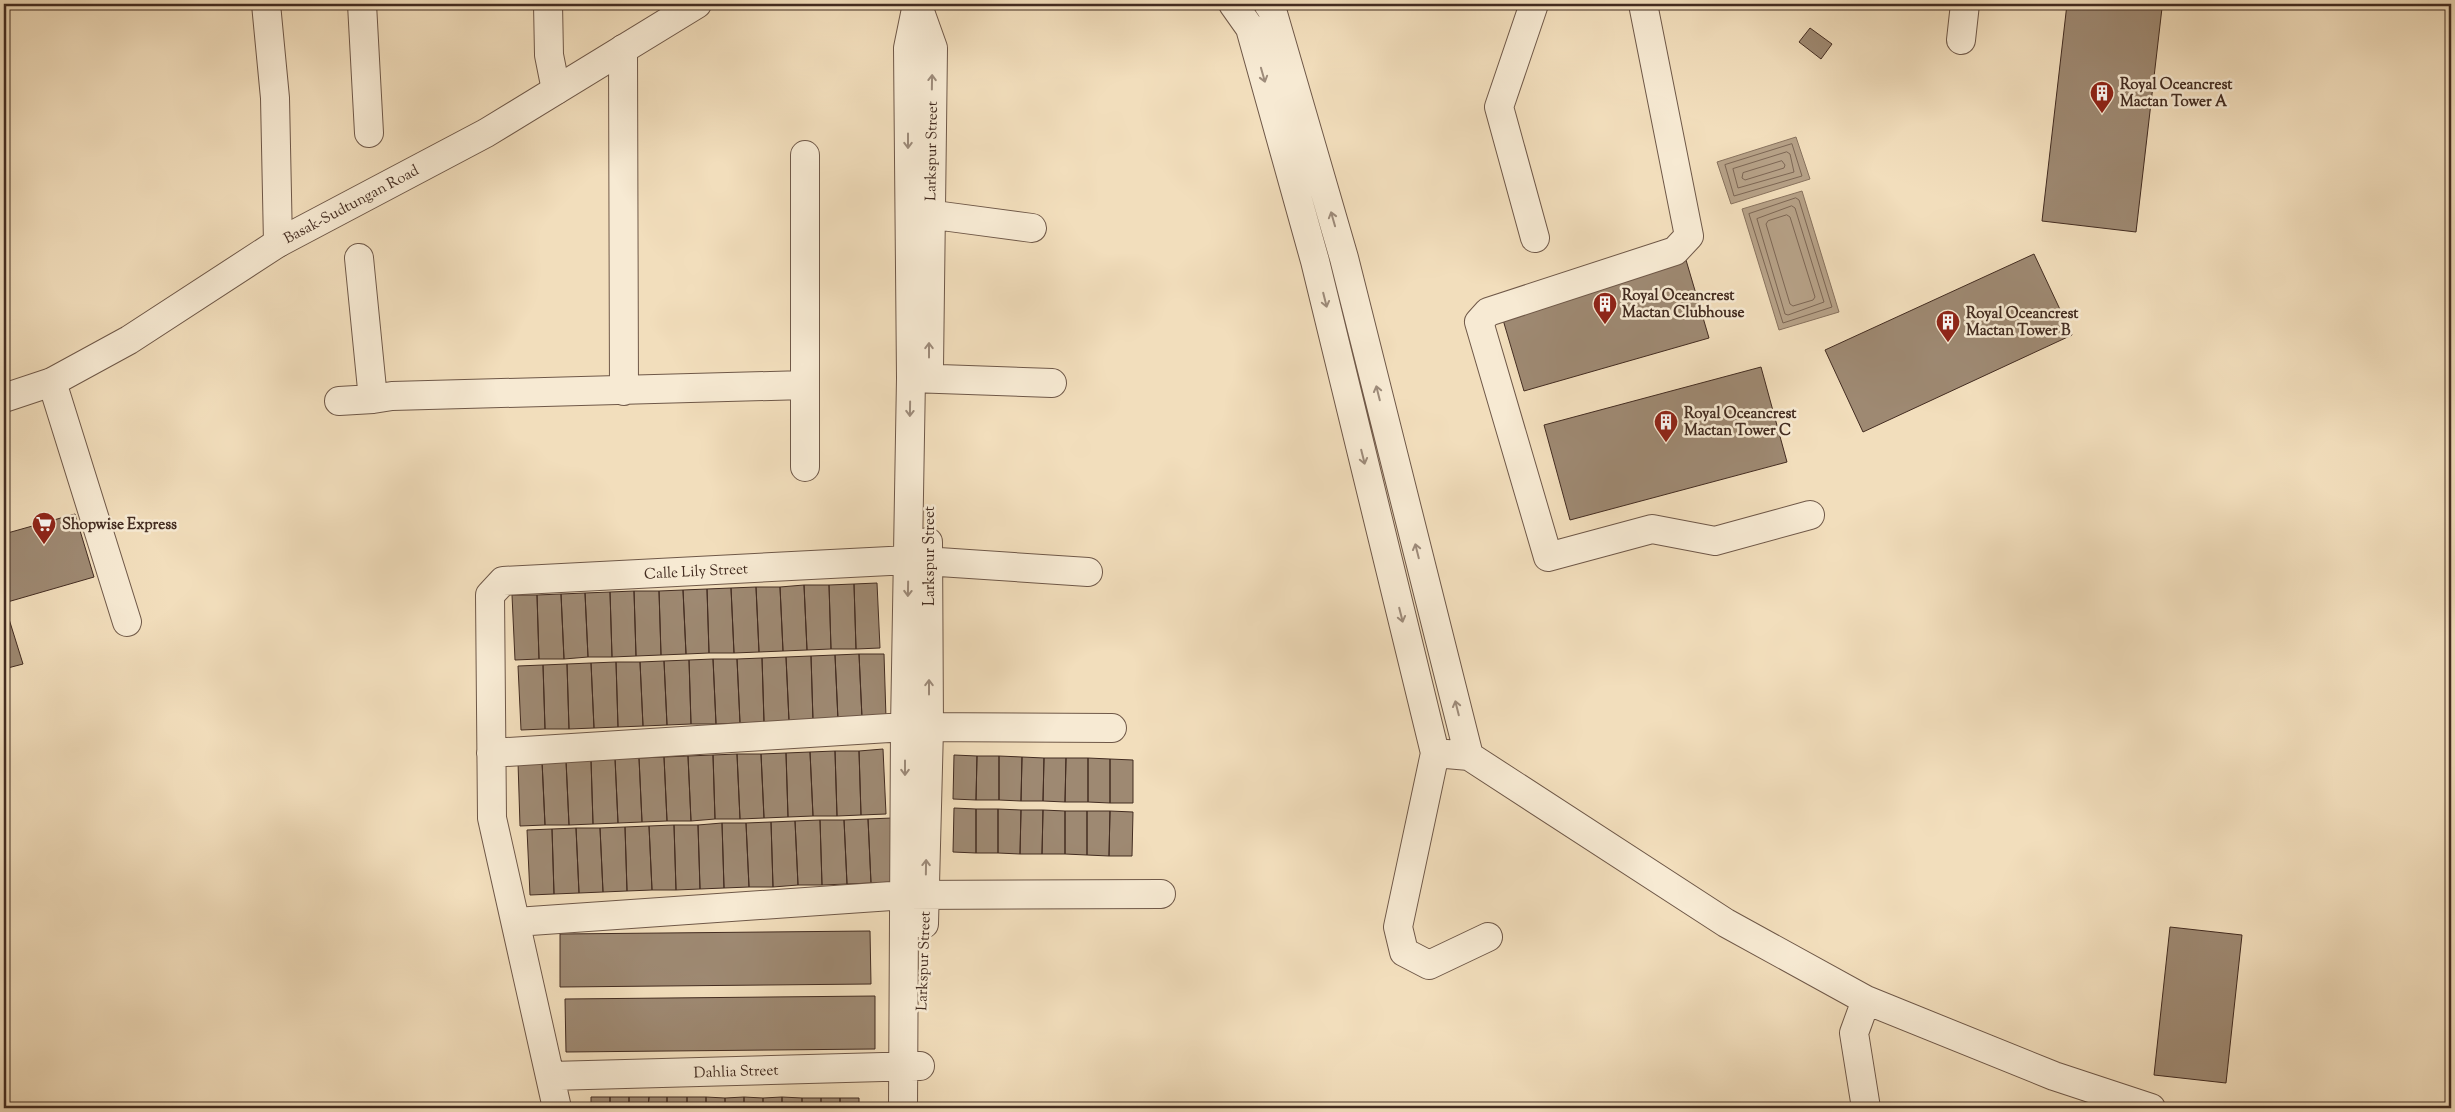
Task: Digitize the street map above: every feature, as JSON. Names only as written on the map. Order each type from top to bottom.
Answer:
[{"type":"street","points":[[266,4],[275,98],[278,242]]},
{"type":"street","points":[[362,4],[369,133]]},
{"type":"street","points":[[548,4],[549,54],[556,90]]},
{"type":"street","name":"Basak-Sudtungan Road","points":[[4,398],[52,382],[129,340],[278,242],[486,133],[697,4]]},
{"type":"street","points":[[1233,4],[1250,28],[1315,261],[1435,752],[1398,927],[1404,952],[1429,964],[1488,937]]},
{"type":"street","points":[[1268,4],[1272,10],[1344,258],[1469,756]]},
{"type":"street","points":[[1534,4],[1499,107],[1535,238]]},
{"type":"street","points":[[1643,4],[1689,236],[1675,250],[1488,312],[1479,322],[1548,557],[1652,529],[1715,542],[1810,515]]},
{"type":"street","points":[[1961,40],[1965,4]]},
{"type":"street","name":"Larkspur Street","points":[[903,1108],[912,1066],[919,561],[919,213],[933,48],[918,5]]},
{"type":"street","points":[[623,49],[624,391]]},
{"type":"street","points":[[804,156],[805,467]]},
{"type":"street","points":[[919,213],[1032,228]]},
{"type":"street","points":[[359,258],[373,399]]},
{"type":"street","points":[[1315,261],[1344,258]]},
{"type":"street","points":[[920,378],[1052,383]]},
{"type":"street","points":[[52,382],[127,622]]},
{"type":"street","points":[[340,400],[373,399],[392,396],[805,385]]},
{"type":"street","name":"Calle Lily Street","points":[[490,753],[490,595],[503,581],[919,561],[1088,572]]},
{"type":"street","points":[[557,1108],[492,818],[490,753],[917,728],[1112,728]]},
{"type":"street","points":[[1435,752],[1469,756],[1726,923],[1866,1000],[2054,1076],[2151,1108]]},
{"type":"street","points":[[516,922],[915,895],[1161,894]]},
{"type":"street","points":[[1866,1000],[1854,1033],[1866,1108]]},
{"type":"street","name":"Larkspur Street","points":[[912,1066],[920,1108]]},
{"type":"street","name":"Dahlia Street","points":[[551,1076],[912,1066]]},
{"type":"water","points":[[1796,137],[1810,179],[1731,204],[1717,162]]},
{"type":"water","points":[[1802,191],[1839,312],[1779,330],[1742,209]]},
{"type":"building","name":"Royal Oceancrest Mactan Tower A","points":[[2067,4],[2127,4],[2162,8],[2136,232],[2042,221]]},
{"type":"building","points":[[1810,28],[1832,44],[1821,59],[1799,42]]},
{"type":"building","name":"Royal Oceancrest Mactan Tower B","points":[[2034,254],[2072,335],[1863,432],[1825,350]]},
{"type":"building","name":"Royal Oceancrest Mactan Clubhouse","points":[[1686,260],[1709,338],[1524,391],[1501,313]]},
{"type":"building","name":"Royal Oceancrest Mactan Tower C","points":[[1761,367],[1787,462],[1570,520],[1544,425]]},
{"type":"building","points":[[75,514],[94,577],[4,603],[4,534]]},
{"type":"building","points":[[877,583],[880,648],[856,649],[854,584]]},
{"type":"building","points":[[854,584],[856,649],[831,649],[829,585]]},
{"type":"building","points":[[804,585],[807,650],[783,651],[780,587]]},
{"type":"building","points":[[804,585],[829,585],[831,649],[807,650]]},
{"type":"building","points":[[756,587],[759,652],[734,653],[731,588]]},
{"type":"building","points":[[756,587],[780,587],[783,651],[759,652]]},
{"type":"building","points":[[731,588],[734,653],[709,653],[707,589]]},
{"type":"building","points":[[707,589],[709,653],[686,654],[683,590]]},
{"type":"building","points":[[683,590],[686,654],[661,655],[659,591]]},
{"type":"building","points":[[634,591],[636,656],[612,657],[610,592]]},
{"type":"building","points":[[634,591],[659,591],[661,655],[636,656]]},
{"type":"building","points":[[610,592],[612,657],[588,657],[585,593]]},
{"type":"building","points":[[585,593],[588,657],[564,659],[561,594]]},
{"type":"building","points":[[561,594],[564,659],[539,659],[537,595]]},
{"type":"building","points":[[512,595],[537,595],[539,659],[515,660]]},
{"type":"building","points":[[4,603],[23,664],[4,669]]},
{"type":"building","points":[[859,654],[884,654],[886,718],[862,718]]},
{"type":"building","points":[[859,654],[862,718],[838,720],[835,655]]},
{"type":"building","points":[[835,655],[838,720],[813,721],[811,656]]},
{"type":"building","points":[[811,656],[813,721],[789,721],[786,657]]},
{"type":"building","points":[[786,657],[789,721],[764,722],[762,658]]},
{"type":"building","points":[[762,658],[764,722],[740,723],[737,659]]},
{"type":"building","points":[[713,659],[716,724],[691,724],[689,660]]},
{"type":"building","points":[[713,659],[737,659],[740,723],[716,724]]},
{"type":"building","points":[[689,660],[691,724],[667,725],[664,661]]},
{"type":"building","points":[[664,661],[667,725],[643,726],[640,662]]},
{"type":"building","points":[[616,662],[618,727],[594,728],[591,663]]},
{"type":"building","points":[[616,662],[640,662],[643,726],[618,727]]},
{"type":"building","points":[[591,663],[594,728],[569,729],[567,664]]},
{"type":"building","points":[[567,664],[569,729],[545,729],[543,665]]},
{"type":"building","points":[[543,665],[545,729],[521,730],[518,666]]},
{"type":"building","points":[[883,749],[886,814],[861,815],[859,751]]},
{"type":"building","points":[[835,751],[837,816],[813,816],[810,752]]},
{"type":"building","points":[[835,751],[859,751],[861,815],[837,816]]},
{"type":"building","points":[[810,752],[813,816],[788,817],[786,753]]},
{"type":"building","points":[[786,753],[788,817],[764,818],[761,754]]},
{"type":"building","points":[[737,754],[740,819],[715,819],[713,755]]},
{"type":"building","points":[[737,754],[761,754],[764,818],[740,819]]},
{"type":"building","points":[[713,755],[715,819],[691,821],[688,756]]},
{"type":"building","points":[[954,755],[977,756],[976,800],[953,799]]},
{"type":"building","points":[[688,756],[691,821],[667,821],[664,757]]},
{"type":"building","points":[[977,756],[999,756],[999,800],[976,800]]},
{"type":"building","points":[[999,756],[1022,757],[1021,801],[999,800]]},
{"type":"building","points":[[664,757],[667,821],[642,822],[639,758]]},
{"type":"building","points":[[1022,757],[1044,758],[1043,801],[1021,801]]},
{"type":"building","points":[[615,758],[618,823],[593,824],[591,760]]},
{"type":"building","points":[[615,758],[639,758],[642,822],[618,823]]},
{"type":"building","points":[[1044,758],[1066,758],[1065,802],[1043,801]]},
{"type":"building","points":[[1066,758],[1088,758],[1088,802],[1065,802]]},
{"type":"building","points":[[1088,758],[1110,759],[1110,803],[1088,802]]},
{"type":"building","points":[[1110,759],[1133,760],[1133,803],[1110,803]]},
{"type":"building","points":[[566,760],[569,825],[545,825],[542,761]]},
{"type":"building","points":[[566,760],[591,760],[593,824],[569,825]]},
{"type":"building","points":[[542,761],[545,825],[520,826],[518,762]]},
{"type":"building","points":[[954,808],[976,809],[976,853],[953,852]]},
{"type":"building","points":[[976,809],[998,809],[998,853],[976,853]]},
{"type":"building","points":[[998,809],[1021,810],[1020,854],[998,853]]},
{"type":"building","points":[[1021,810],[1043,810],[1042,854],[1020,854]]},
{"type":"building","points":[[1043,810],[1065,811],[1065,854],[1042,854]]},
{"type":"building","points":[[1065,811],[1087,811],[1087,855],[1065,854]]},
{"type":"building","points":[[1087,811],[1110,811],[1109,856],[1087,855]]},
{"type":"building","points":[[1110,811],[1133,812],[1132,856],[1109,856]]},
{"type":"building","points":[[892,818],[895,882],[871,883],[868,819]]},
{"type":"building","points":[[868,819],[871,883],[847,884],[844,820]]},
{"type":"building","points":[[820,820],[822,885],[798,885],[795,821]]},
{"type":"building","points":[[820,820],[844,820],[847,884],[822,885]]},
{"type":"building","points":[[795,821],[798,885],[773,887],[771,822]]},
{"type":"building","points":[[771,822],[773,887],[749,887],[746,823]]},
{"type":"building","points":[[722,823],[724,888],[700,889],[698,825]]},
{"type":"building","points":[[722,823],[746,823],[749,887],[724,888]]},
{"type":"building","points":[[674,825],[676,890],[652,890],[649,826]]},
{"type":"building","points":[[674,825],[698,825],[700,889],[676,890]]},
{"type":"building","points":[[649,826],[652,890],[627,891],[625,827]]},
{"type":"building","points":[[625,827],[627,891],[603,892],[600,828]]},
{"type":"building","points":[[576,828],[579,893],[554,894],[552,829]]},
{"type":"building","points":[[576,828],[600,828],[603,892],[579,893]]},
{"type":"building","points":[[552,829],[554,894],[530,895],[527,830]]},
{"type":"building","points":[[2170,927],[2242,935],[2226,1083],[2154,1075]]},
{"type":"building","points":[[870,931],[871,984],[560,987],[560,934]]},
{"type":"building","points":[[875,996],[875,1049],[566,1052],[565,999]]},
{"type":"building","points":[[591,1097],[610,1097],[610,1108],[591,1108]]},
{"type":"building","points":[[610,1097],[629,1097],[629,1108],[610,1108]]},
{"type":"building","points":[[629,1097],[649,1097],[648,1108],[629,1108]]},
{"type":"building","points":[[649,1097],[667,1097],[667,1108],[648,1108]]},
{"type":"building","points":[[667,1097],[687,1097],[687,1108],[667,1108]]},
{"type":"building","points":[[687,1097],[706,1097],[706,1108],[687,1108]]},
{"type":"building","points":[[706,1097],[725,1098],[725,1108],[706,1108]]},
{"type":"building","points":[[744,1097],[744,1108],[725,1108],[725,1098]]},
{"type":"building","points":[[744,1097],[763,1098],[763,1108],[744,1108]]},
{"type":"building","points":[[782,1097],[782,1108],[763,1108],[763,1098]]},
{"type":"building","points":[[782,1097],[802,1098],[802,1108],[782,1108]]},
{"type":"building","points":[[802,1098],[821,1098],[821,1108],[802,1108]]},
{"type":"building","points":[[821,1098],[840,1098],[840,1108],[821,1108]]},
{"type":"building","points":[[840,1098],[859,1098],[859,1108],[840,1108]]},
{"type":"place","name":"Royal Oceancrest Mactan Tower A","points":[[2102,114]]},
{"type":"place","name":"Royal Oceancrest Mactan Clubhouse","points":[[1605,325]]},
{"type":"place","name":"Royal Oceancrest Mactan Tower B","points":[[1948,343]]},
{"type":"place","name":"Royal Oceancrest Mactan Tower C","points":[[1666,443]]},
{"type":"place","name":"Shopwise Express","points":[[44,545]]}]
